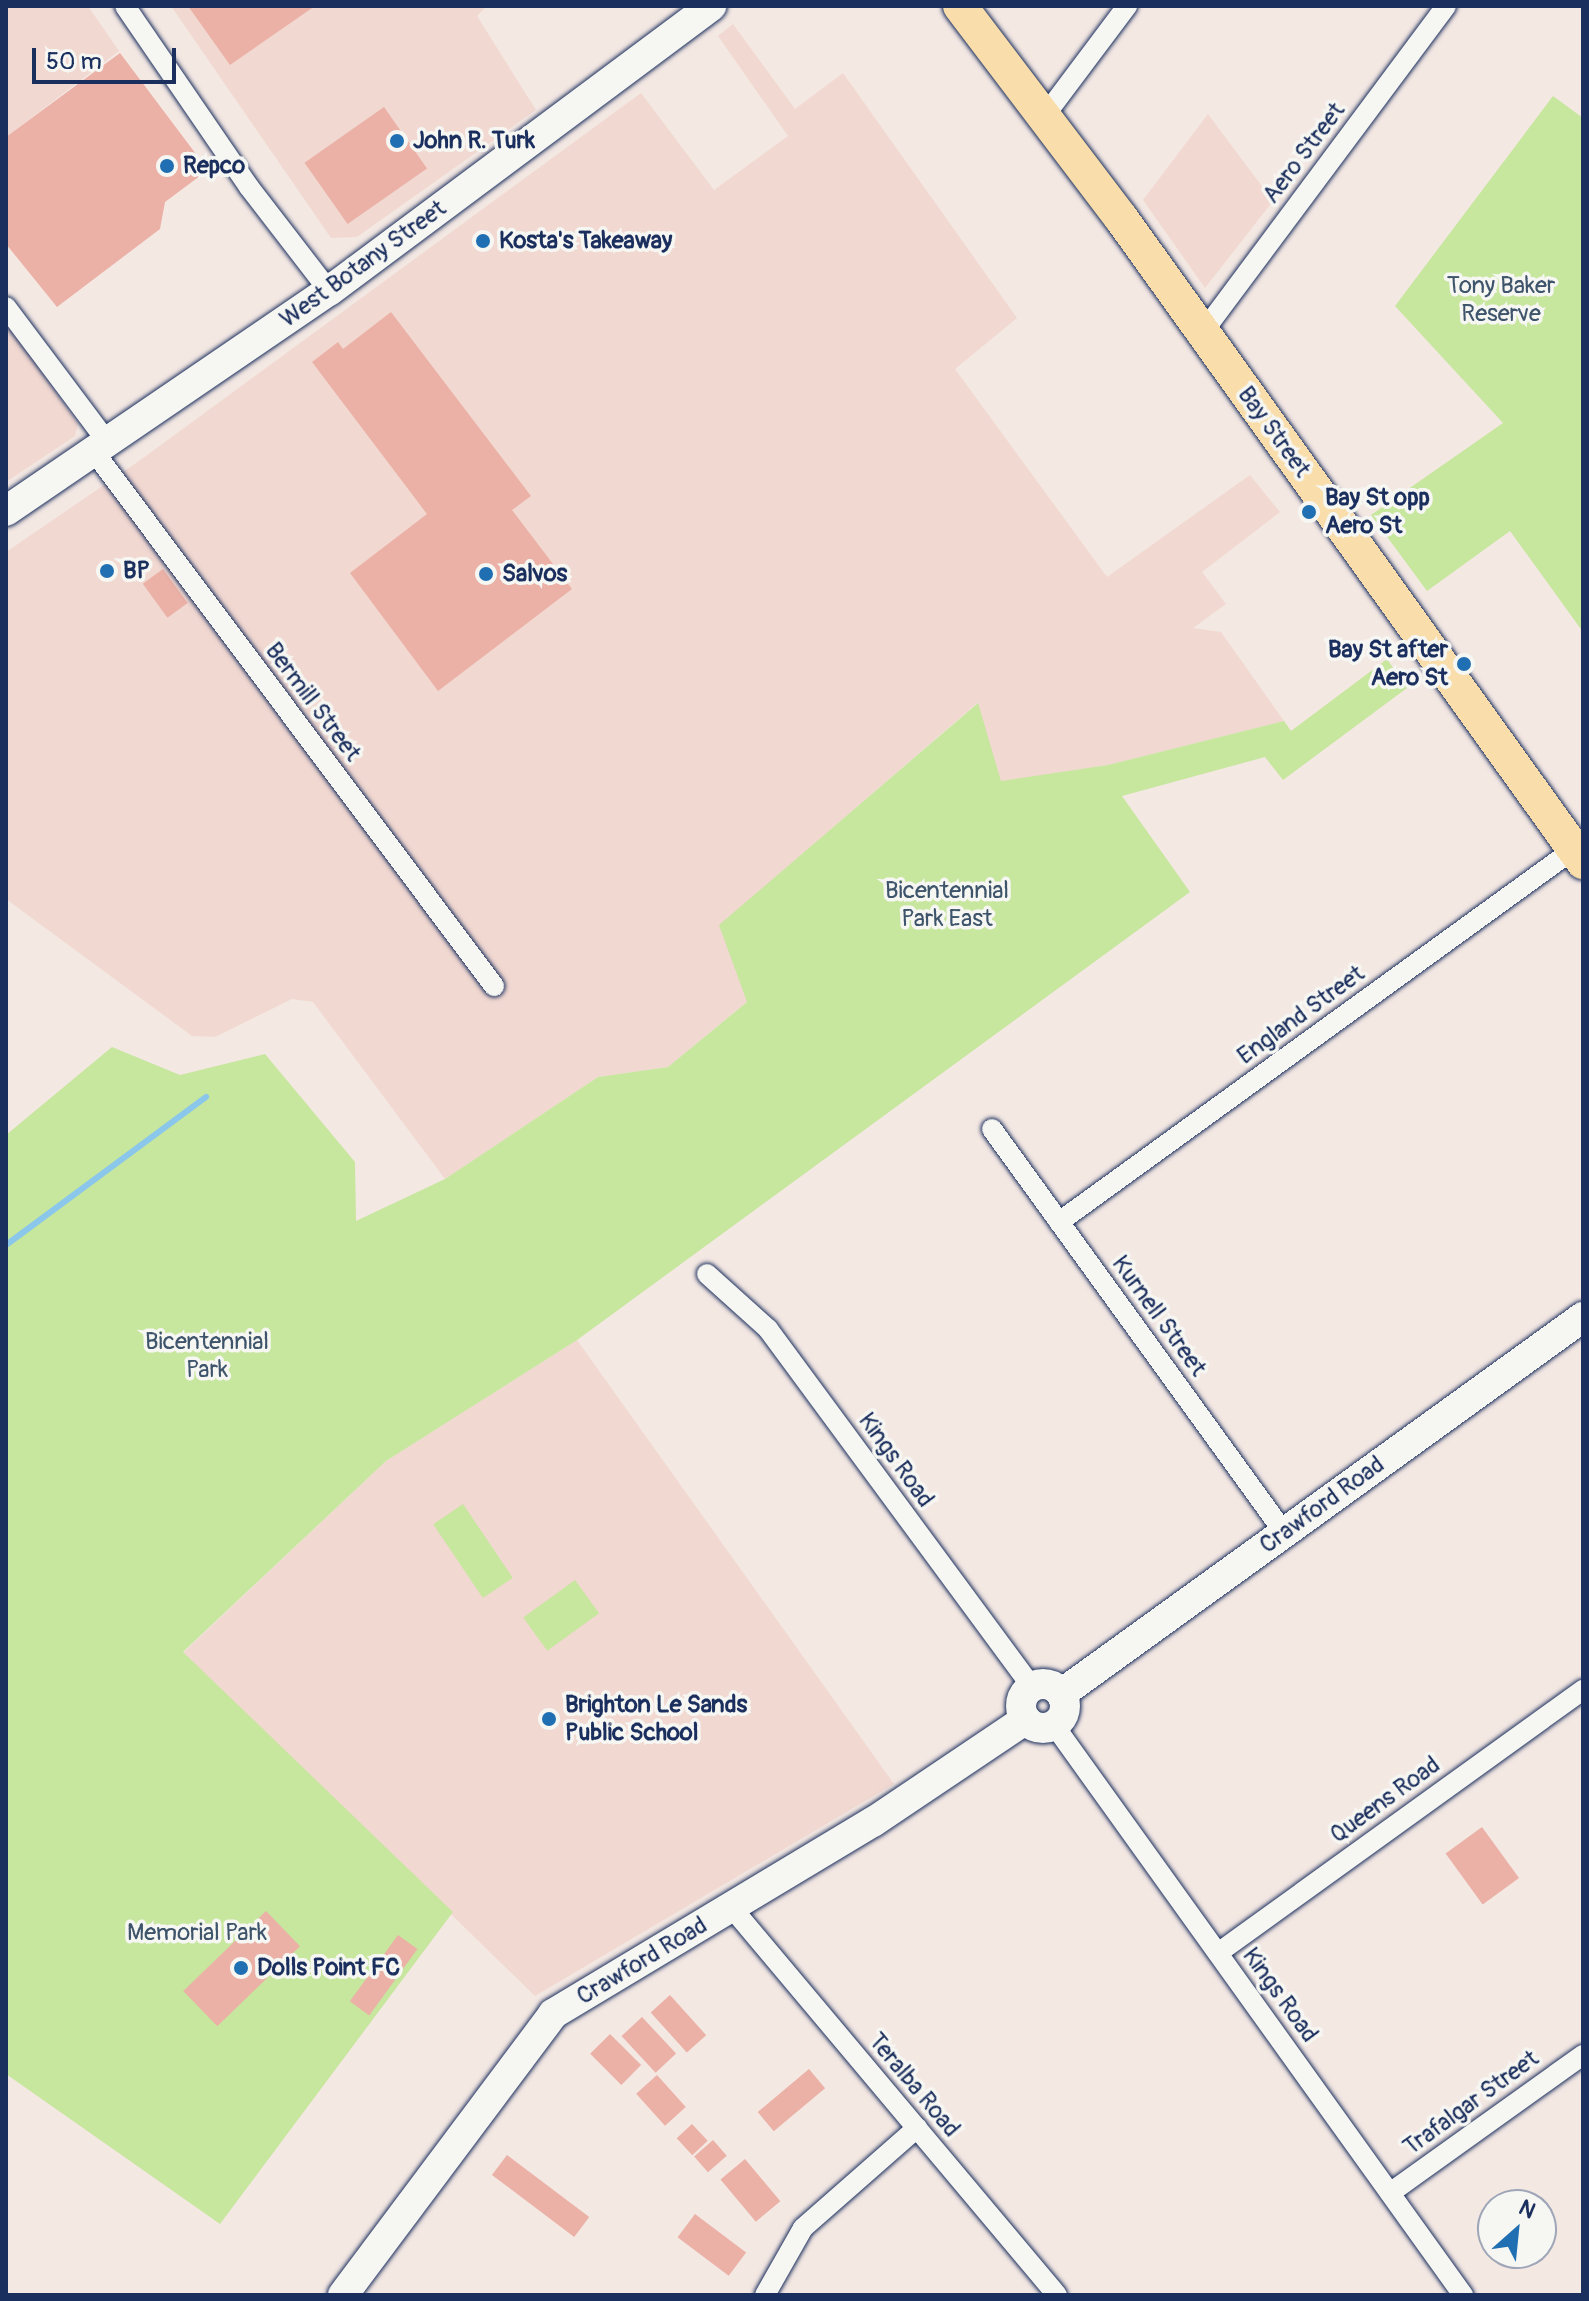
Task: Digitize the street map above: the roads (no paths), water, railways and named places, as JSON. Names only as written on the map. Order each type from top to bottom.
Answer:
[{"type":"main road","name":"Bay Street","points":[[960,6],[1203,332],[1578,856]]},
{"type":"street","points":[[125,6],[249,187],[329,291]]},
{"type":"street","name":"West Botany Street","points":[[6,511],[99,444],[329,291],[712,6]]},
{"type":"street","points":[[1043,118],[1127,6]]},
{"type":"street","name":"Aero Street","points":[[1203,332],[1446,6]]},
{"type":"street","name":"Bermill Street","points":[[6,307],[99,444],[494,986]]},
{"type":"street","name":"England Street","points":[[1059,1222],[1578,856]]},
{"type":"street","name":"Kurnell Street","points":[[992,1129],[1284,1532]]},
{"type":"street","name":"Kings Road","points":[[707,1274],[768,1329],[1046,1690]]},
{"type":"street","name":"Crawford Road","points":[[1046,1690],[1284,1532],[1583,1317]]},
{"type":"street","points":[[1040,1722],[1064,1711],[1046,1690]]},
{"type":"street","name":"Queens Road","points":[[1218,1953],[1583,1690]]},
{"type":"street","name":"Crawford Road","points":[[343,2295],[553,2014],[1040,1722]]},
{"type":"street","name":"Kings Road","points":[[1040,1722],[1218,1953],[1463,2295]]},
{"type":"street","name":"Teralba Road","points":[[732,1908],[1057,2295]]},
{"type":"street","name":"Trafalgar Street","points":[[1390,2193],[1583,2055]]},
{"type":"street","points":[[765,2295],[803,2228],[917,2128]]},
{"type":"waterway","points":[[6,1245],[206,1097]]},
{"type":"place","name":"John R. Turk","points":[[397,141]]},
{"type":"place","name":"Repco","points":[[167,166]]},
{"type":"place","name":"Kosta's Takeaway","points":[[483,241]]},
{"type":"place","name":"Bay St opp Aero St","points":[[1309,512]]},
{"type":"place","name":"BP","points":[[107,571]]},
{"type":"place","name":"Salvos","points":[[486,574]]},
{"type":"place","name":"Bay St after Aero St","points":[[1464,664]]},
{"type":"place","name":"Brighton Le Sands Public School","points":[[549,1719]]},
{"type":"place","name":"Dolls Point FC","points":[[241,1968]]},
{"type":"park label","name":"Tony Baker Reserve","points":[[1501,300]]},
{"type":"park label","name":"Bicentennial Park East","points":[[947,905]]},
{"type":"park label","name":"Bicentennial Park","points":[[207,1356]]},
{"type":"park label","name":"Memorial Park","points":[[197,1933]]}]
